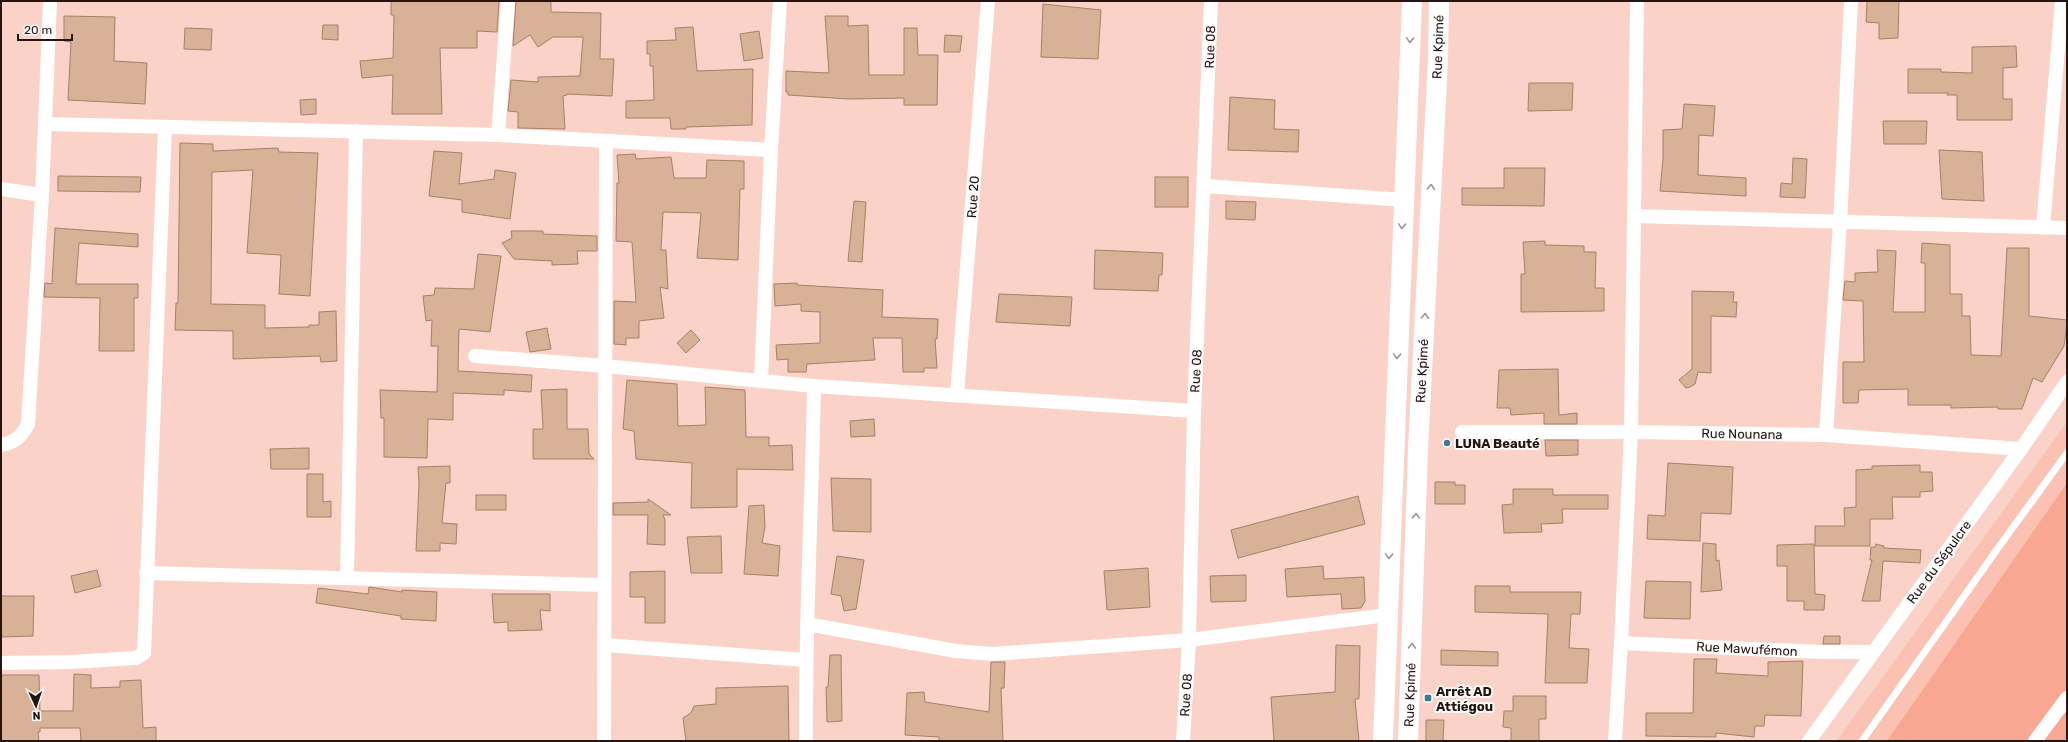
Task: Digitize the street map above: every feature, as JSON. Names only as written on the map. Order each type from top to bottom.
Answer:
[{"type":"main road","name":"Rue Kpimé","points":[[1383,741],[1412,1]]},
{"type":"main road","name":"Rue Kpimé","points":[[1408,741],[1418,449],[1438,59],[1439,1]]},
{"type":"street","points":[[1,445],[10,443],[21,437],[28,424],[46,124],[50,1]]},
{"type":"street","points":[[498,135],[508,1]]},
{"type":"street","points":[[761,380],[771,150],[780,1]]},
{"type":"street","name":"Rue 20","points":[[958,394],[988,1]]},
{"type":"street","name":"Rue 08","points":[[1183,741],[1189,640],[1194,411],[1205,186],[1211,1]]},
{"type":"street","points":[[1615,741],[1622,643],[1631,432],[1637,1]]},
{"type":"street","points":[[1826,435],[1840,223],[1851,1]]},
{"type":"street","points":[[2043,227],[2062,1]]},
{"type":"street","points":[[46,124],[498,135],[771,150]]},
{"type":"street","points":[[1,663],[70,662],[141,656],[145,649],[146,573],[165,127]]},
{"type":"street","points":[[347,578],[356,131]]},
{"type":"street","points":[[604,741],[605,645],[603,585],[606,141]]},
{"type":"street","points":[[1205,186],[1404,200]]},
{"type":"street","points":[[1,189],[42,195]]},
{"type":"street","points":[[1634,216],[1840,223],[2067,228]]},
{"type":"street","points":[[475,356],[605,366],[814,386],[958,394],[1194,411]]},
{"type":"street","name":"Rue du Sépulcre","points":[[1809,741],[2021,449],[2067,382]]},
{"type":"street","points":[[806,741],[805,660],[811,527],[814,386]]},
{"type":"street","name":"Rue Nounana","points":[[1462,432],[1631,432],[1826,435],[2021,449]]},
{"type":"street","points":[[146,573],[603,585]]},
{"type":"street","points":[[807,624],[977,654],[1189,640],[1387,615]]},
{"type":"street","name":"Rue Mawufémon","points":[[1622,643],[1821,652],[1873,652]]},
{"type":"street","points":[[605,645],[805,660]]},
{"type":"street","points":[[2035,741],[2067,698]]},
{"type":"lane","points":[[1862,741],[2067,453]]},
{"type":"shaded area","points":[[2067,422],[2067,741],[1837,741],[1846,728]]},
{"type":"shaded area","points":[[2067,483],[2067,741],[1887,741]]},
{"type":"building","points":[[391,1],[499,1],[497,32],[477,31],[477,48],[440,48],[442,114],[392,114],[393,75],[362,78],[360,61],[393,58],[394,15],[391,15]]},
{"type":"building","points":[[516,1],[551,1],[551,12],[601,13],[600,59],[614,59],[612,96],[567,94],[563,96],[565,129],[518,128],[518,112],[508,111],[511,80],[538,82],[538,77],[580,76],[583,37],[553,37],[538,47],[530,35],[513,46]]},
{"type":"building","points":[[1867,1],[1899,1],[1898,38],[1879,39],[1879,23],[1866,22]]},
{"type":"building","points":[[1043,4],[1101,10],[1098,59],[1041,57]]},
{"type":"building","points":[[64,16],[115,17],[114,61],[147,63],[145,104],[68,100],[71,42],[64,41]]},
{"type":"building","points":[[825,16],[848,16],[848,26],[868,25],[869,75],[904,75],[904,28],[917,28],[918,55],[938,55],[937,105],[904,105],[904,98],[849,99],[788,95],[788,92],[786,92],[786,71],[829,73]]},
{"type":"building","points":[[323,25],[338,25],[338,40],[322,39]]},
{"type":"building","points":[[693,27],[697,71],[753,69],[752,125],[686,127],[686,129],[671,129],[670,118],[626,118],[626,101],[654,100],[653,66],[650,66],[650,54],[647,54],[647,41],[676,40],[675,28]]},
{"type":"building","points":[[185,28],[212,29],[211,50],[184,49]]},
{"type":"building","points":[[759,31],[763,58],[744,61],[740,34]]},
{"type":"building","points":[[945,35],[962,36],[960,52],[944,52]]},
{"type":"building","points":[[2016,46],[2017,67],[2003,68],[2003,99],[2012,99],[2012,120],[1957,120],[1957,95],[1947,95],[1948,93],[1908,93],[1908,69],[1941,69],[1941,72],[1972,73],[1972,47]]},
{"type":"building","points":[[1529,83],[1573,83],[1572,110],[1528,111]]},
{"type":"building","points":[[1230,97],[1275,100],[1274,129],[1299,130],[1298,152],[1228,150]]},
{"type":"building","points":[[316,99],[316,114],[301,115],[300,100]]},
{"type":"building","points":[[1684,104],[1715,106],[1713,136],[1699,135],[1698,175],[1746,178],[1746,196],[1660,191],[1663,158],[1663,130],[1682,129]]},
{"type":"building","points":[[1883,121],[1927,121],[1926,144],[1884,144]]},
{"type":"building","points":[[180,143],[213,144],[213,151],[278,148],[279,152],[318,153],[310,296],[279,294],[281,255],[247,253],[253,170],[212,172],[211,304],[265,305],[265,328],[309,327],[309,325],[319,325],[319,312],[336,311],[337,361],[321,362],[320,356],[233,359],[233,331],[175,330],[176,303],[178,303]]},
{"type":"building","points":[[1939,150],[1982,152],[1984,201],[1942,199]]},
{"type":"building","points":[[434,151],[462,153],[459,184],[494,179],[495,170],[516,173],[510,219],[462,212],[462,200],[429,196]]},
{"type":"building","points":[[635,154],[636,159],[671,157],[674,178],[706,178],[707,160],[744,161],[744,189],[740,189],[738,260],[697,258],[701,213],[663,212],[661,250],[666,250],[668,289],[660,287],[664,318],[639,321],[639,338],[626,338],[626,345],[614,344],[614,301],[636,302],[632,242],[616,241],[617,183],[619,183],[617,155]]},
{"type":"building","points":[[1793,158],[1807,159],[1805,198],[1780,197],[1781,183],[1792,184]]},
{"type":"building","points":[[1504,168],[1545,168],[1544,206],[1462,205],[1462,188],[1504,188]]},
{"type":"building","points":[[58,176],[141,177],[140,192],[58,191]]},
{"type":"building","points":[[1155,177],[1188,177],[1188,207],[1155,207]]},
{"type":"building","points":[[854,201],[866,202],[862,262],[848,261]]},
{"type":"building","points":[[1226,201],[1256,202],[1255,220],[1226,219]]},
{"type":"building","points":[[55,228],[138,234],[138,247],[79,243],[76,284],[138,284],[138,298],[134,298],[134,351],[99,351],[100,298],[44,297],[45,283],[52,284]]},
{"type":"building","points":[[511,231],[543,231],[543,234],[597,236],[597,251],[577,251],[578,264],[552,265],[552,261],[514,259],[502,243],[512,238]]},
{"type":"building","points":[[1545,241],[1545,245],[1584,246],[1584,252],[1596,252],[1595,288],[1604,288],[1604,311],[1521,312],[1521,274],[1525,274],[1523,242]]},
{"type":"building","points":[[1922,243],[1950,245],[1950,294],[1962,294],[1962,316],[1970,316],[1971,355],[2001,356],[2007,248],[2029,248],[2029,316],[2067,320],[2067,323],[2064,346],[2042,382],[2033,378],[2022,409],[1998,409],[1998,407],[1951,408],[1951,405],[1908,405],[1908,389],[1859,390],[1858,403],[1843,403],[1843,362],[1864,362],[1863,301],[1843,300],[1845,281],[1855,282],[1855,273],[1878,272],[1877,250],[1896,251],[1893,312],[1925,312],[1925,263],[1921,263]]},
{"type":"building","points":[[1095,250],[1163,253],[1162,275],[1159,275],[1158,291],[1094,289]]},
{"type":"building","points":[[478,254],[501,256],[490,332],[459,329],[458,371],[532,375],[531,392],[504,390],[504,395],[453,393],[453,420],[428,419],[427,458],[384,457],[384,418],[381,418],[380,390],[437,392],[438,346],[431,346],[432,320],[426,321],[423,296],[434,295],[435,288],[474,289]]},
{"type":"building","points":[[797,283],[797,285],[883,290],[882,317],[938,319],[937,339],[935,339],[937,368],[924,368],[924,372],[903,372],[902,338],[873,338],[875,360],[807,364],[806,372],[788,372],[788,359],[777,360],[776,345],[820,343],[820,312],[801,311],[801,304],[775,306],[774,284]]},
{"type":"building","points":[[1692,291],[1734,292],[1733,302],[1737,302],[1736,317],[1711,316],[1711,373],[1698,372],[1695,384],[1686,388],[1679,380],[1692,369]]},
{"type":"building","points":[[999,294],[1072,297],[1070,326],[996,322]]},
{"type":"building","points":[[547,328],[551,349],[530,352],[526,332]]},
{"type":"building","points":[[691,330],[700,340],[686,353],[677,343]]},
{"type":"building","points":[[1558,369],[1559,415],[1577,413],[1577,424],[1544,424],[1544,413],[1511,415],[1510,408],[1497,408],[1499,370]]},
{"type":"building","points":[[627,380],[677,384],[678,426],[706,425],[705,387],[745,390],[746,437],[769,437],[769,446],[792,445],[793,470],[737,469],[737,507],[691,508],[692,463],[636,459],[634,431],[623,429]]},
{"type":"building","points":[[567,389],[567,429],[588,429],[589,454],[594,459],[533,459],[533,429],[543,429],[541,390]]},
{"type":"building","points":[[874,419],[875,436],[851,437],[850,421]]},
{"type":"building","points":[[1545,440],[1578,440],[1578,455],[1546,456]]},
{"type":"building","points":[[309,448],[309,469],[271,469],[270,449]]},
{"type":"building","points":[[1668,463],[1733,467],[1731,514],[1701,513],[1700,541],[1647,539],[1648,515],[1665,516]]},
{"type":"building","points":[[1920,465],[1920,472],[1932,472],[1933,491],[1920,492],[1920,497],[1892,497],[1893,519],[1870,519],[1870,546],[1815,546],[1815,526],[1845,526],[1844,508],[1856,507],[1856,470],[1872,469],[1872,466]]},
{"type":"building","points":[[450,466],[450,483],[446,483],[442,523],[457,524],[456,544],[440,543],[440,551],[416,551],[419,484],[418,467]]},
{"type":"building","points":[[307,474],[323,474],[323,502],[331,501],[331,517],[307,517]]},
{"type":"building","points":[[831,478],[871,479],[871,532],[833,531]]},
{"type":"building","points":[[1435,482],[1455,482],[1455,485],[1465,485],[1465,504],[1435,504]]},
{"type":"building","points":[[1513,489],[1553,489],[1553,495],[1608,495],[1608,509],[1562,509],[1563,523],[1541,524],[1542,532],[1504,533],[1502,505],[1513,504]]},
{"type":"building","points":[[476,495],[506,495],[506,510],[476,510]]},
{"type":"building","points":[[1358,496],[1365,524],[1238,558],[1231,530]]},
{"type":"building","points":[[648,499],[671,515],[663,515],[665,520],[665,545],[647,544],[648,515],[613,515],[613,503],[648,502]]},
{"type":"building","points":[[764,505],[765,527],[762,543],[780,546],[778,576],[744,574],[749,506]]},
{"type":"building","points":[[721,536],[722,573],[691,573],[687,537]]},
{"type":"building","points":[[1703,543],[1716,544],[1716,561],[1719,560],[1722,590],[1701,592]]},
{"type":"building","points":[[1814,544],[1815,594],[1825,595],[1824,610],[1804,610],[1804,601],[1787,601],[1787,566],[1777,566],[1777,545]]},
{"type":"building","points":[[1876,544],[1884,546],[1884,548],[1921,550],[1920,563],[1883,561],[1880,601],[1862,601],[1872,560],[1870,560],[1871,547],[1875,547]]},
{"type":"building","points":[[837,556],[864,560],[856,609],[844,611],[841,596],[831,594]]},
{"type":"building","points":[[1323,566],[1324,579],[1364,577],[1365,601],[1361,608],[1342,609],[1341,594],[1287,597],[1285,569]]},
{"type":"building","points":[[1148,568],[1150,607],[1107,610],[1104,571]]},
{"type":"building","points":[[97,570],[101,586],[75,593],[71,576]]},
{"type":"building","points":[[665,571],[665,623],[645,623],[645,597],[630,597],[630,572]]},
{"type":"building","points":[[1246,575],[1246,601],[1211,602],[1210,576]]},
{"type":"building","points":[[1646,581],[1691,582],[1690,619],[1644,618]]},
{"type":"building","points":[[1475,586],[1510,586],[1510,592],[1581,592],[1580,614],[1571,614],[1569,648],[1589,649],[1587,683],[1545,683],[1548,614],[1475,612]]},
{"type":"building","points":[[369,587],[402,592],[402,590],[437,592],[436,621],[401,619],[401,616],[316,603],[318,588],[368,594]]},
{"type":"building","points":[[492,594],[550,594],[550,611],[540,610],[542,630],[508,631],[508,622],[494,623]]},
{"type":"building","points":[[1,596],[34,596],[33,636],[1,637]]},
{"type":"building","points":[[1824,636],[1840,636],[1840,644],[1823,644]]},
{"type":"building","points":[[1336,645],[1360,646],[1359,699],[1355,699],[1359,741],[1274,741],[1271,697],[1335,692]]},
{"type":"building","points":[[1441,650],[1498,652],[1498,666],[1441,665]]},
{"type":"building","points":[[830,655],[841,655],[842,721],[827,722],[826,687],[828,687]]},
{"type":"building","points":[[1694,659],[1717,659],[1716,673],[1768,676],[1768,662],[1803,661],[1801,716],[1765,715],[1764,726],[1755,726],[1754,737],[1716,733],[1716,737],[1646,736],[1646,713],[1693,713]]},
{"type":"building","points":[[991,662],[1005,662],[1004,688],[1001,688],[1003,741],[939,741],[939,737],[905,735],[907,693],[924,692],[925,702],[989,712]]},
{"type":"building","points":[[74,674],[91,675],[91,688],[120,687],[120,681],[141,680],[143,728],[156,727],[156,741],[81,741],[80,728],[40,728],[40,732],[38,732],[39,741],[1,741],[1,675],[39,675],[40,711],[73,711]]},
{"type":"building","points":[[788,686],[789,741],[686,741],[683,718],[691,713],[694,706],[716,704],[716,688]]},
{"type":"building","points":[[1513,696],[1546,696],[1546,719],[1539,719],[1539,741],[1511,741],[1511,728],[1503,727],[1504,711],[1513,711]]},
{"type":"building","points":[[1426,720],[1444,720],[1443,741],[1426,741]]},
{"type":"place","name":"LUNA Beauté","points":[[1447,443]]},
{"type":"place","name":"Arrêt AD Attiégou","points":[[1428,698]]}]
